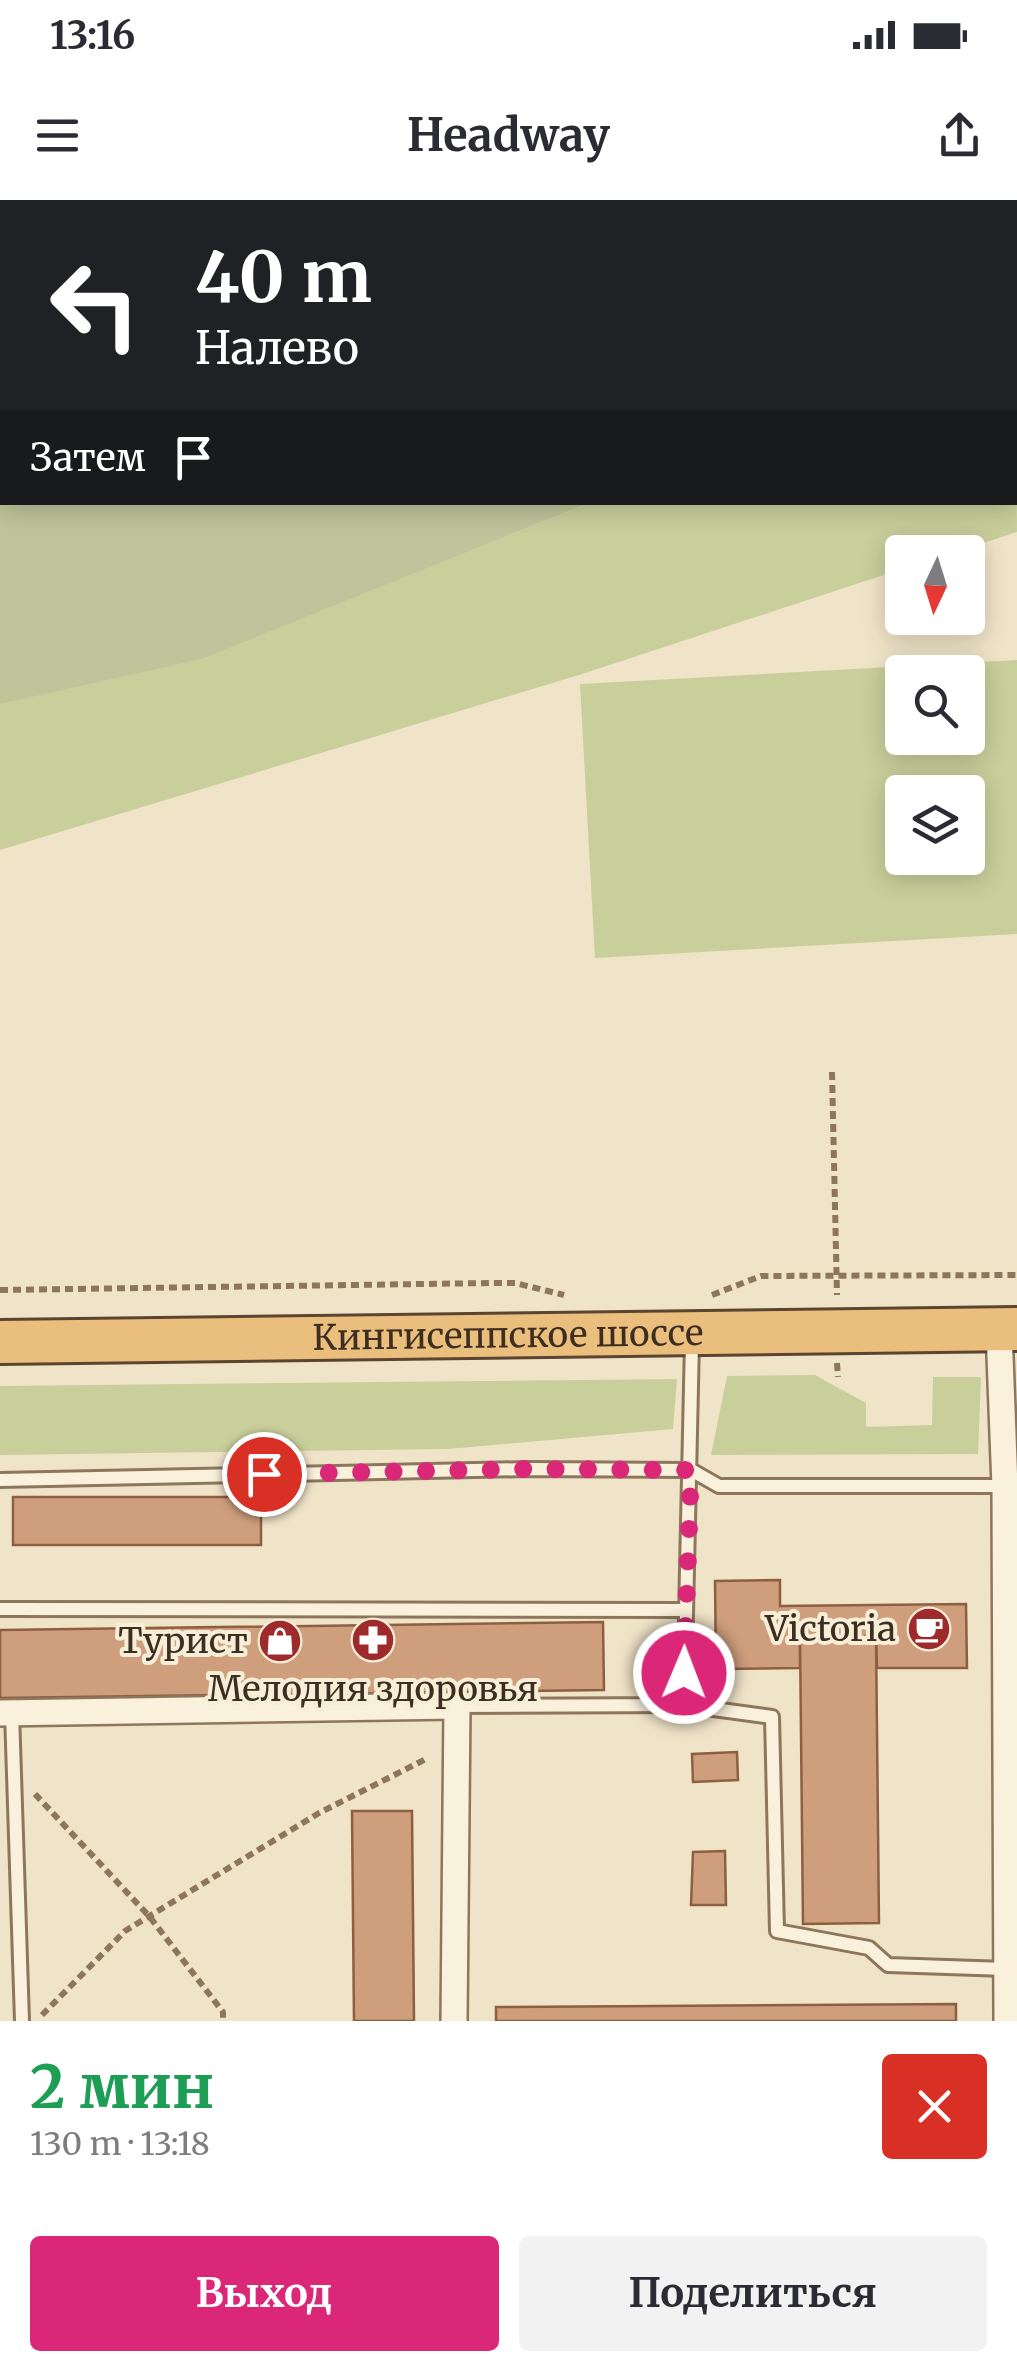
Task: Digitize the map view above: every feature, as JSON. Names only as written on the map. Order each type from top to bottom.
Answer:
[{"type":"highway","name":"Кингисеппское шоссе","points":[[0,1342],[1008,1330]]},
{"type":"street","points":[[1007,2021],[1012,1751],[1008,1330]]},
{"type":"street","points":[[6,1714],[457,1706],[454,2021]]},
{"type":"lane","points":[[684,1705],[692,1334]]},
{"type":"lane","points":[[0,1480],[508,1469],[691,1470],[719,1486],[1011,1486]]},
{"type":"lane","points":[[0,1609],[685,1610]]},
{"type":"lane","points":[[457,1706],[684,1705],[772,1717],[777,1931],[868,1948],[888,1965],[1006,1970]]},
{"type":"lane","points":[[6,1714],[14,1772],[22,2021]]},
{"type":"path","points":[[832,1072],[838,1378]]},
{"type":"path","points":[[710,1296],[761,1276],[1017,1275]]},
{"type":"path","points":[[0,1290],[494,1282],[576,1295]]},
{"type":"path","points":[[37,2021],[125,1931],[319,1813],[456,1744]]},
{"type":"path","points":[[14,1772],[150,1916],[223,2012],[223,2021]]},
{"type":"green space","points":[[0,505],[584,505],[201,659],[0,704]]},
{"type":"green space","points":[[584,505],[1017,505],[1017,532],[985,542],[985,535],[885,535],[885,575],[579,675],[0,850],[0,699],[239,643]]},
{"type":"green space","points":[[1017,660],[1017,934],[595,958],[580,684],[885,667],[885,755],[985,755],[985,662]]},
{"type":"green space","points":[[815,1375],[866,1403],[866,1427],[932,1425],[933,1377],[981,1377],[978,1454],[711,1455],[727,1376]]},
{"type":"green space","points":[[677,1379],[673,1429],[448,1449],[0,1455],[0,1386]]},
{"type":"building","points":[[13,1497],[261,1497],[261,1545],[13,1545]]},
{"type":"building","points":[[780,1580],[780,1606],[966,1604],[967,1668],[877,1668],[876,1636],[800,1637],[800,1668],[716,1669],[715,1581]]},
{"type":"building","points":[[603,1622],[604,1690],[0,1698],[0,1630]]},
{"type":"building","points":[[876,1636],[879,1923],[803,1924],[800,1637]]},
{"type":"building","points":[[737,1752],[738,1780],[693,1782],[692,1754]]},
{"type":"building","points":[[352,1811],[412,1811],[414,2021],[354,2021]]},
{"type":"building","points":[[725,1851],[726,1905],[691,1905],[693,1852]]},
{"type":"building","points":[[956,2004],[956,2021],[496,2021],[496,2007]]},
{"type":"place","name":"Victoria","points":[[929,1629]]},
{"type":"place","name":"Мелодия здоровья","points":[[373,1640]]},
{"type":"place","name":"Турист","points":[[280,1641]]},
{"type":"route","points":[[264,1474],[691,1470],[684,1673]]}]
